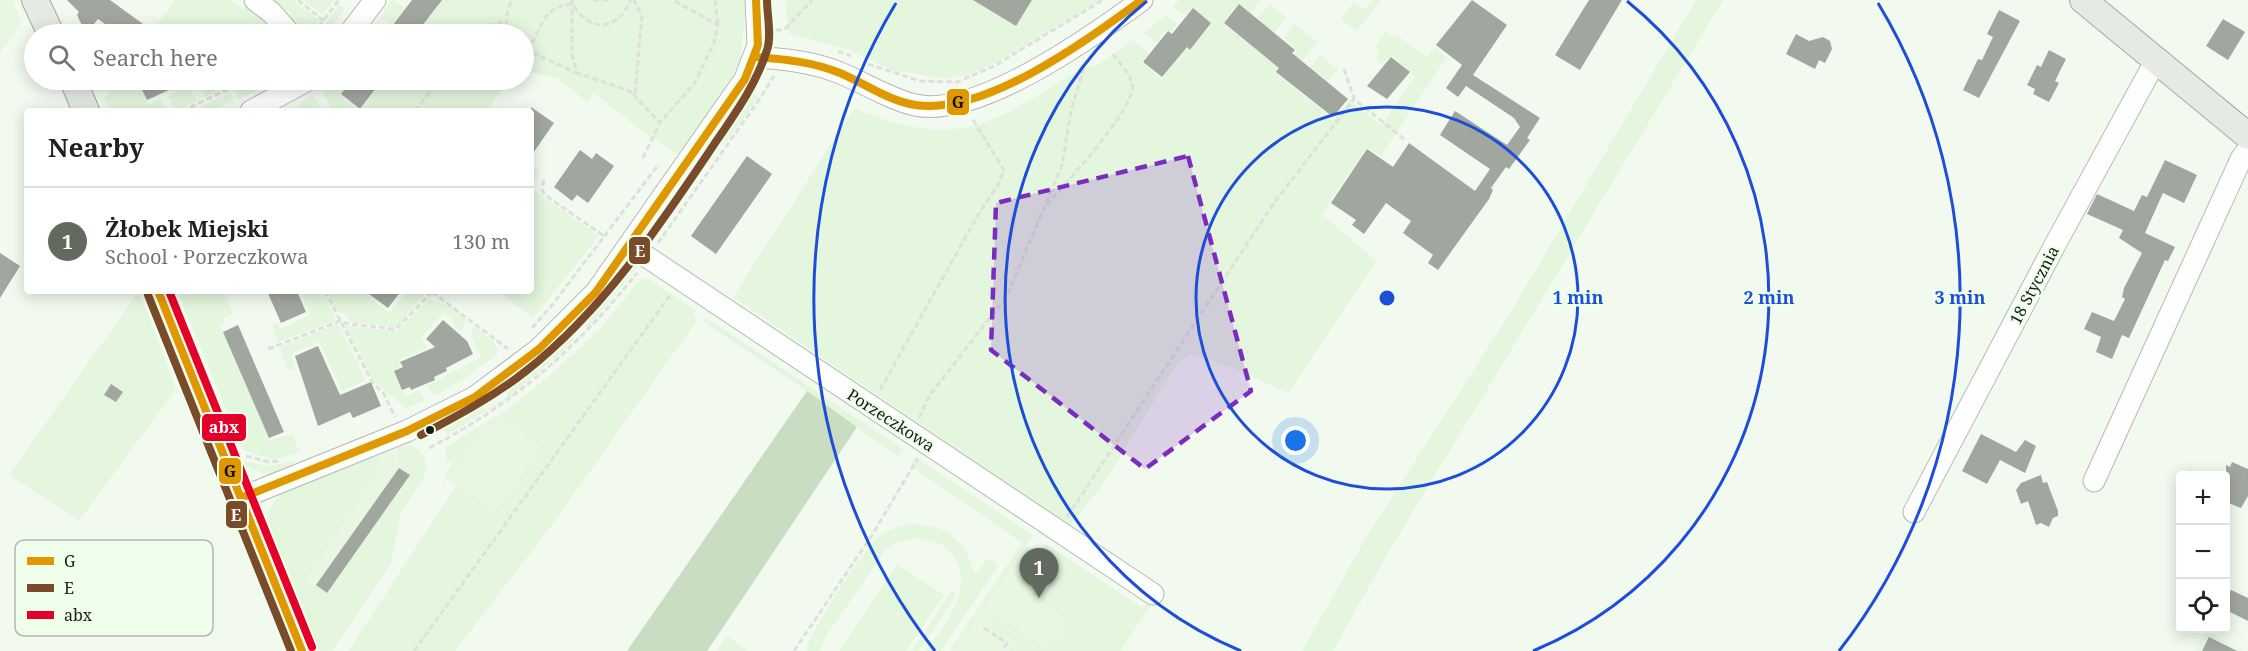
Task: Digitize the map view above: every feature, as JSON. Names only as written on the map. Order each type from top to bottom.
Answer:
[{"type":"main road","points":[[35,0],[46,24]]},
{"type":"main road","points":[[2083,0],[2248,136]]},
{"type":"main road","points":[[77,90],[85,108]]},
{"type":"main road","points":[[159,294],[302,651]]},
{"type":"street","points":[[255,0],[272,13],[281,24]]},
{"type":"street","points":[[357,24],[375,0]]},
{"type":"street","points":[[241,498],[406,431],[475,397],[514,370],[570,319],[596,292],[706,138],[745,79],[755,57],[758,31],[756,0]]},
{"type":"street","points":[[755,57],[788,59],[838,72],[891,97],[917,105],[955,104],[1007,85],[1063,52],[1142,0]]},
{"type":"street","name":"18 Stycznia","points":[[1914,512],[2156,60]]},
{"type":"street","points":[[257,108],[290,90]]},
{"type":"street","points":[[2094,481],[2236,170],[2248,149]]},
{"type":"street","name":"Porzeczkowa","points":[[629,245],[1153,594]]},
{"type":"path","points":[[298,0],[324,21]]},
{"type":"path","points":[[321,24],[339,0]]},
{"type":"path","points":[[506,24],[508,8],[513,0]]},
{"type":"path","points":[[593,0],[596,2],[609,0]]},
{"type":"path","points":[[572,2],[581,18],[594,24],[609,25],[624,14],[633,0],[642,16],[635,93],[632,92]]},
{"type":"path","points":[[673,0],[718,25]]},
{"type":"path","points":[[643,158],[660,122],[694,84],[714,44],[718,25],[715,0]]},
{"type":"path","points":[[784,30],[812,0]]},
{"type":"path","points":[[861,61],[920,81],[957,82],[994,66],[1103,0]]},
{"type":"path","points":[[534,39],[547,14],[557,5],[572,2]]},
{"type":"path","points":[[572,2],[572,55],[577,73]]},
{"type":"path","points":[[495,24],[506,21]]},
{"type":"path","points":[[832,50],[852,57]]},
{"type":"path","points":[[1042,211],[1109,130],[1132,96],[1132,83],[1111,51]]},
{"type":"path","points":[[534,53],[577,73],[632,92],[660,122]]},
{"type":"path","points":[[654,249],[759,100],[777,70],[788,59]]},
{"type":"path","points":[[912,434],[928,396],[1007,296],[1062,165],[1071,111],[1084,67]]},
{"type":"path","points":[[1344,69],[1354,99],[1404,139]]},
{"type":"path","points":[[188,108],[227,90]]},
{"type":"path","points":[[417,108],[431,90]]},
{"type":"path","points":[[1057,531],[1274,203],[1354,99]]},
{"type":"path","points":[[871,407],[934,291],[998,185],[1004,170],[972,118]]},
{"type":"path","points":[[525,336],[553,304],[659,164]]},
{"type":"path","points":[[543,180],[542,190],[545,195],[605,237]]},
{"type":"path","points":[[414,651],[672,292]]},
{"type":"path","points":[[326,294],[372,382],[384,394],[395,417]]},
{"type":"path","points":[[268,349],[340,321],[348,324],[396,328],[428,294]]},
{"type":"path","points":[[435,294],[511,351],[506,356]]},
{"type":"path","points":[[384,422],[406,413]]},
{"type":"path","points":[[241,453],[269,462],[290,458]]},
{"type":"path","points":[[794,651],[872,535],[919,456]]},
{"type":"path","points":[[984,628],[1007,643],[1003,650]]},
{"type":"highlighted area","points":[[1188,156],[1251,391],[1145,469],[991,350],[996,203]]},
{"type":"shaded area","points":[[0,0],[12,0],[22,22],[0,53]]},
{"type":"shaded area","points":[[175,0],[231,0],[243,9],[250,0],[273,24],[256,24],[255,22],[250,24],[157,24]]},
{"type":"shaded area","points":[[274,0],[293,0],[319,20],[316,24],[287,24],[286,22],[291,13],[282,7],[277,14]]},
{"type":"shaded area","points":[[303,0],[334,0],[323,15]]},
{"type":"shaded area","points":[[392,0],[405,8],[393,24],[380,17]]},
{"type":"shaded area","points":[[433,0],[744,0],[745,13],[740,64],[686,146],[675,153],[647,135],[594,93],[587,102],[559,79],[534,73],[534,24],[425,24],[439,5]]},
{"type":"shaded area","points":[[785,0],[1101,0],[997,62],[968,75],[946,79],[891,70],[849,50],[788,33]]},
{"type":"shaded area","points":[[1179,0],[1261,0],[1251,13],[1238,4],[1222,23],[1281,69],[1278,75],[1334,119],[1350,100],[1381,125],[1415,77],[1392,55],[1381,65],[1375,59],[1380,53],[1375,46],[1386,31],[1395,38],[1397,35],[1427,57],[1435,47],[1447,57],[1381,156],[1367,148],[1329,202],[1323,215],[1376,261],[1288,393],[1230,367],[1190,354],[1176,366],[1102,486],[1070,526],[733,297],[854,108],[891,121],[922,128],[950,129],[975,125],[1000,116],[1025,103],[1084,67],[1105,61],[1133,39],[1149,53],[1141,63],[1162,79],[1186,47],[1190,51],[1212,23],[1193,8],[1185,15],[1173,7]]},
{"type":"shaded area","points":[[1372,0],[1382,0],[1356,31],[1341,19],[1353,3],[1364,10]]},
{"type":"shaded area","points":[[1696,0],[1723,0],[1385,558],[1333,651],[1302,651],[1367,536],[1507,318]]},
{"type":"shaded area","points":[[339,4],[345,9],[334,24],[325,24]]},
{"type":"shaded area","points":[[1269,4],[1287,18],[1274,33],[1257,18]]},
{"type":"shaded area","points":[[1166,15],[1177,24],[1171,32],[1167,29],[1156,43],[1144,33]]},
{"type":"shaded area","points":[[1294,24],[1317,42],[1302,61],[1294,54],[1297,50],[1283,38]]},
{"type":"shaded area","points":[[1320,55],[1338,69],[1328,81],[1310,67]]},
{"type":"shaded area","points":[[111,90],[141,90],[148,104],[161,99],[165,108],[108,108],[104,99]]},
{"type":"shaded area","points":[[182,90],[191,90],[197,101],[182,108],[174,108],[168,96]]},
{"type":"shaded area","points":[[202,90],[220,90],[205,97]]},
{"type":"shaded area","points":[[235,90],[259,90],[239,99]]},
{"type":"shaded area","points":[[323,90],[344,90],[340,96],[355,108],[331,108]]},
{"type":"shaded area","points":[[376,90],[501,90],[488,108],[362,108]]},
{"type":"shaded area","points":[[750,91],[759,97],[723,146],[716,140]]},
{"type":"shaded area","points":[[230,93],[233,101],[219,108],[203,108],[202,106]]},
{"type":"shaded area","points":[[313,95],[320,108],[300,108],[298,105]]},
{"type":"shaded area","points":[[534,167],[540,172],[534,183]]},
{"type":"shaded area","points":[[534,190],[599,236],[533,318],[502,294],[534,294]]},
{"type":"shaded area","points":[[675,201],[680,205],[650,245],[648,238]]},
{"type":"shaded area","points":[[633,264],[640,264],[587,328],[580,323]]},
{"type":"shaded area","points":[[641,279],[648,279],[696,311],[693,315],[698,319],[549,529],[455,651],[348,651],[457,485],[496,511],[542,447],[500,419],[482,430],[443,486],[447,469],[451,468],[451,462],[446,462],[446,447],[511,407],[553,373],[598,331]]},
{"type":"shaded area","points":[[137,294],[140,294],[176,389],[79,521],[9,475]]},
{"type":"shaded area","points":[[178,294],[224,294],[234,314],[223,318],[225,322],[220,324],[270,440],[292,434],[300,452],[274,460],[243,450]]},
{"type":"shaded area","points":[[301,294],[324,294],[336,320],[278,342],[272,326],[277,323],[280,329],[310,315]]},
{"type":"shaded area","points":[[328,294],[374,294],[370,299],[390,313],[405,294],[425,294],[397,327],[349,322],[348,315],[337,312]]},
{"type":"shaded area","points":[[429,299],[449,306],[467,320],[459,333],[451,317],[444,312],[421,338],[428,348],[399,360],[401,367],[393,371],[406,396],[420,390],[425,400],[406,408],[374,382],[345,326],[397,331]]},
{"type":"shaded area","points":[[706,318],[903,449],[898,457],[807,391],[703,322]]},
{"type":"shaded area","points":[[338,324],[366,380],[342,391],[319,342],[291,354],[295,369],[288,371],[280,347]]},
{"type":"shaded area","points":[[473,326],[494,342],[498,350],[496,355],[464,379],[434,396],[427,386],[482,357],[471,337]]},
{"type":"shaded area","points":[[571,333],[575,340],[510,397],[447,435],[442,427],[479,406],[483,406],[486,410],[508,396],[506,391],[509,388]]},
{"type":"shaded area","points":[[807,391],[857,427],[707,651],[627,651]]},
{"type":"shaded area","points":[[500,419],[542,447],[496,512],[447,478],[482,430]]},
{"type":"shaded area","points":[[405,445],[414,447],[421,453],[427,471],[400,515],[391,564],[332,651],[313,651],[267,529],[271,507],[286,491],[382,454],[379,472],[306,578],[311,589],[316,585],[327,593],[410,475],[399,468],[397,448]]},
{"type":"shaded area","points":[[397,448],[399,467],[410,475],[327,593],[311,590],[306,578],[379,472],[382,454]]},
{"type":"shaded area","points":[[915,457],[1033,535],[953,651],[950,651],[1022,543],[909,465]]},
{"type":"shaded area","points":[[245,461],[267,466],[296,461],[283,470],[271,474],[251,469],[244,464]]},
{"type":"shaded area","points":[[910,524],[935,527],[953,536],[966,552],[975,575],[988,558],[999,565],[941,651],[925,651],[945,624],[956,603],[961,578],[958,564],[941,544],[914,539],[899,542],[885,550],[825,638],[820,651],[807,651],[826,611],[869,547],[884,533]]},
{"type":"shaded area","points":[[1022,543],[1096,595],[1058,651],[950,651]]},
{"type":"shaded area","points":[[1046,544],[1143,608],[1161,591],[1120,651],[1009,651],[1015,640],[1004,633],[1001,636],[992,631],[990,624],[996,614],[1043,647],[1050,641],[1056,641],[1063,631],[1060,624],[1064,617],[1017,584]]},
{"type":"shaded area","points":[[897,564],[944,595],[906,651],[839,651]]},
{"type":"shaded area","points":[[952,591],[957,594],[919,651],[912,651]]},
{"type":"shaded area","points":[[2205,633],[2210,633],[2244,651],[2195,651]]},
{"type":"shaded area","points":[[727,636],[748,651],[717,651]]},
{"type":"building","points":[[67,0],[110,0],[143,24],[105,24],[98,19],[94,24],[81,24],[77,15],[79,12]]},
{"type":"building","points":[[412,0],[442,0],[424,24],[394,24]]},
{"type":"building","points":[[973,0],[1032,0],[1016,26]]},
{"type":"building","points":[[1472,0],[1507,25],[1473,75],[1540,118],[1527,138],[1530,140],[1509,169],[1506,167],[1491,188],[1493,190],[1489,199],[1438,270],[1428,263],[1433,255],[1403,233],[1411,221],[1386,203],[1364,234],[1352,225],[1356,220],[1331,203],[1367,149],[1393,167],[1409,143],[1475,191],[1490,169],[1440,135],[1455,111],[1507,145],[1520,127],[1514,118],[1466,86],[1458,97],[1446,88],[1462,65],[1436,45]]},
{"type":"building","points":[[1589,0],[1622,0],[1580,70],[1555,55]]},
{"type":"building","points":[[1239,4],[1295,50],[1292,53],[1348,99],[1333,117],[1276,72],[1279,68],[1224,23]]},
{"type":"building","points":[[1193,8],[1211,23],[1190,50],[1187,47],[1162,77],[1143,62],[1168,31],[1172,34]]},
{"type":"building","points":[[1999,10],[2020,21],[1979,98],[1963,90],[1978,59],[1982,60],[1993,37],[1987,34]]},
{"type":"building","points":[[2223,19],[2245,32],[2228,60],[2206,46]]},
{"type":"building","points":[[1796,34],[1809,41],[1823,37],[1830,41],[1832,49],[1825,63],[1819,60],[1815,69],[1786,54]]},
{"type":"building","points":[[2049,50],[2066,59],[2055,81],[2059,83],[2049,102],[2033,94],[2035,89],[2027,85],[2037,65],[2041,67]]},
{"type":"building","points":[[1391,57],[1410,72],[1387,99],[1367,86]]},
{"type":"building","points":[[142,90],[169,90],[147,100]]},
{"type":"building","points":[[344,90],[374,90],[361,108],[341,94]]},
{"type":"building","points":[[534,109],[554,123],[534,152]]},
{"type":"building","points":[[580,150],[592,159],[596,153],[614,166],[588,203],[577,195],[572,201],[554,187]]},
{"type":"building","points":[[747,156],[772,174],[716,254],[691,236]]},
{"type":"building","points":[[2165,160],[2197,175],[2184,203],[2163,193],[2145,233],[2175,247],[2168,261],[2165,260],[2129,338],[2122,335],[2112,359],[2096,352],[2101,337],[2084,329],[2092,312],[2114,321],[2125,299],[2122,297],[2124,288],[2142,253],[2119,238],[2123,230],[2087,214],[2097,194],[2134,211],[2142,195],[2147,197]]},
{"type":"building","points":[[0,253],[20,266],[0,298]]},
{"type":"building","points":[[268,294],[298,294],[306,312],[281,323]]},
{"type":"building","points":[[369,294],[399,294],[388,308]]},
{"type":"building","points":[[443,320],[467,341],[473,354],[446,368],[447,371],[434,377],[435,380],[411,390],[410,387],[402,390],[394,371],[403,367],[400,362],[435,347],[426,339]]},
{"type":"building","points":[[238,325],[284,432],[269,438],[223,332]]},
{"type":"building","points":[[318,346],[340,395],[371,382],[381,406],[353,418],[350,412],[318,426],[295,356]]},
{"type":"building","points":[[111,384],[123,392],[116,402],[104,395]]},
{"type":"building","points":[[1981,434],[2016,452],[2025,440],[2036,446],[2025,473],[2000,460],[1987,484],[1962,471]]},
{"type":"building","points":[[2232,462],[2248,469],[2248,496],[2241,508],[2230,504],[2230,471],[2226,471],[2226,465],[2230,467]]},
{"type":"building","points":[[399,468],[410,475],[327,593],[316,585]]},
{"type":"building","points":[[2041,475],[2043,483],[2047,482],[2058,511],[2058,516],[2053,518],[2049,527],[2041,523],[2036,525],[2028,501],[2021,504],[2016,490],[2021,483]]},
{"type":"building","points":[[2231,590],[2248,598],[2248,621],[2230,612]]},
{"type":"building","points":[[2209,637],[2237,651],[2202,651]]},
{"type":"transit line","name":"G","points":[[241,498],[407,431],[475,397],[539,349],[596,292],[745,79],[758,45],[756,0]]},
{"type":"transit line","name":"E","points":[[421,435],[488,398],[526,371],[579,323],[626,269],[669,211],[734,115],[756,77],[768,44],[767,0]]},
{"type":"transit line","name":"G","points":[[755,57],[819,66],[840,73],[905,103],[943,105],[972,99],[1034,72],[1093,35],[1142,0]]},
{"type":"transit line","name":"G","points":[[159,294],[302,651]]},
{"type":"transit line","name":"abx","points":[[170,294],[312,647]]},
{"type":"transit line","name":"E","points":[[148,295],[291,651]]},
{"type":"place","name":"Żłobek Miejski","points":[[1039,598]]}]
